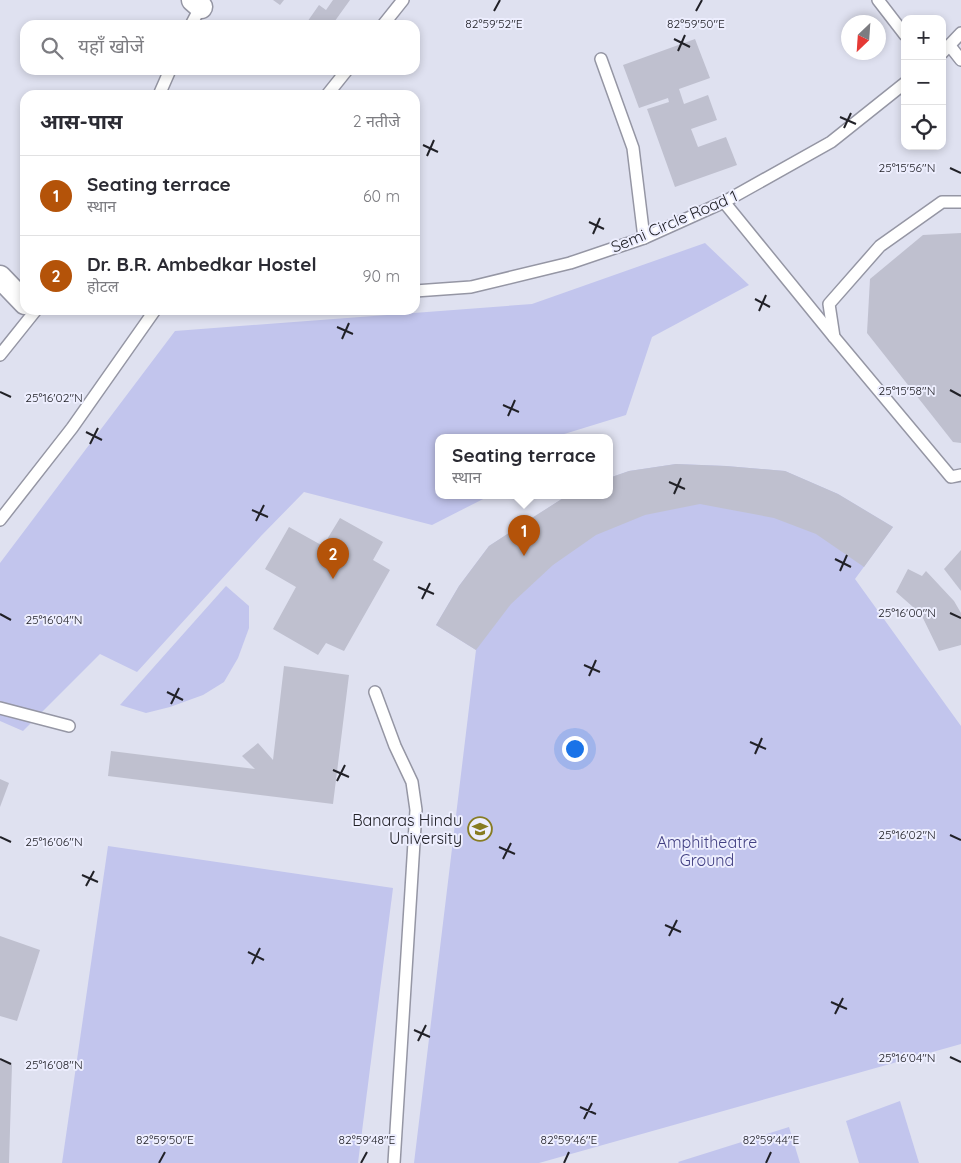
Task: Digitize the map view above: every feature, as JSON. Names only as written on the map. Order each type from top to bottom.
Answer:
[{"type":"street","points":[[0,277],[20,297]]},
{"type":"lane","points":[[387,20],[404,0]]},
{"type":"lane","points":[[878,0],[901,30]]},
{"type":"lane","points":[[961,33],[946,50],[961,60]]},
{"type":"lane","points":[[601,59],[633,148],[644,238]]},
{"type":"lane","points":[[161,90],[168,75]]},
{"type":"lane","points":[[331,90],[343,75]]},
{"type":"lane","name":"Semi Circle Road 1","points":[[420,291],[471,287],[570,263],[644,238],[724,202],[832,142],[901,86]]},
{"type":"lane","points":[[724,202],[951,477],[961,475]]},
{"type":"lane","points":[[834,337],[829,304],[880,246],[942,202],[961,202]]},
{"type":"lane","points":[[0,355],[28,315]]},
{"type":"lane","points":[[0,520],[72,428],[151,315]]},
{"type":"lane","points":[[375,692],[395,746],[412,782],[416,810],[394,1163]]},
{"type":"lane","points":[[0,708],[69,726]]},
{"type":"green space","points":[[705,243],[749,285],[652,337],[626,415],[564,434],[435,434],[435,499],[483,499],[432,525],[304,492],[261,536],[137,672],[100,654],[23,731],[0,721],[0,563],[175,331],[387,315],[420,315],[420,312],[532,304]]},
{"type":"green space","name":"Amphitheatre Ground","points":[[676,464],[785,471],[838,494],[893,527],[855,579],[961,726],[961,1044],[539,1163],[414,1163],[476,650],[436,625],[459,586],[489,546],[562,499],[613,499],[613,477],[629,471]]},
{"type":"green space","points":[[226,586],[249,606],[249,628],[238,658],[224,682],[203,695],[170,707],[146,713],[120,705]]},
{"type":"green space","points":[[108,846],[393,888],[358,1163],[62,1163]]},
{"type":"green space","points":[[900,1101],[919,1163],[859,1163],[846,1121]]},
{"type":"green space","points":[[789,1127],[800,1163],[678,1162]]},
{"type":"building","points":[[273,0],[284,0],[280,5]]},
{"type":"building","points":[[333,0],[350,0],[336,20],[308,20],[319,5],[326,10]]},
{"type":"building","points":[[695,39],[710,78],[679,89],[684,104],[708,95],[717,120],[691,129],[698,147],[726,137],[737,165],[675,187],[647,109],[669,102],[668,98],[639,108],[623,65]]},
{"type":"building","points":[[961,233],[961,443],[953,442],[867,333],[870,279],[923,235]]},
{"type":"building","points":[[676,464],[785,471],[838,494],[893,527],[864,567],[816,534],[774,518],[700,504],[645,515],[596,535],[553,565],[511,604],[476,650],[436,625],[459,586],[489,546],[562,499],[613,499],[613,477],[629,471]]},
{"type":"building","points":[[340,518],[383,542],[373,560],[390,570],[344,651],[326,643],[318,655],[273,629],[296,587],[265,569],[289,527],[323,546]]},
{"type":"building","points":[[961,550],[961,591],[944,569]]},
{"type":"building","points":[[908,569],[922,576],[926,571],[954,601],[961,613],[961,645],[939,651],[921,614],[896,592]]},
{"type":"building","points":[[284,666],[349,675],[333,804],[108,776],[111,751],[255,769],[242,756],[258,743],[273,760]]},
{"type":"building","points":[[0,779],[9,783],[0,807]]},
{"type":"building","points":[[0,936],[40,950],[17,1021],[0,1016]]},
{"type":"building","points":[[0,1060],[12,1064],[9,1163],[0,1163]]},
{"type":"place","name":"Seating terrace","points":[[524,556]]},
{"type":"place","name":"Dr. B.R. Ambedkar Hostel","points":[[333,579]]},
{"type":"place","name":"Banaras Hindu University","points":[[480,829]]}]
